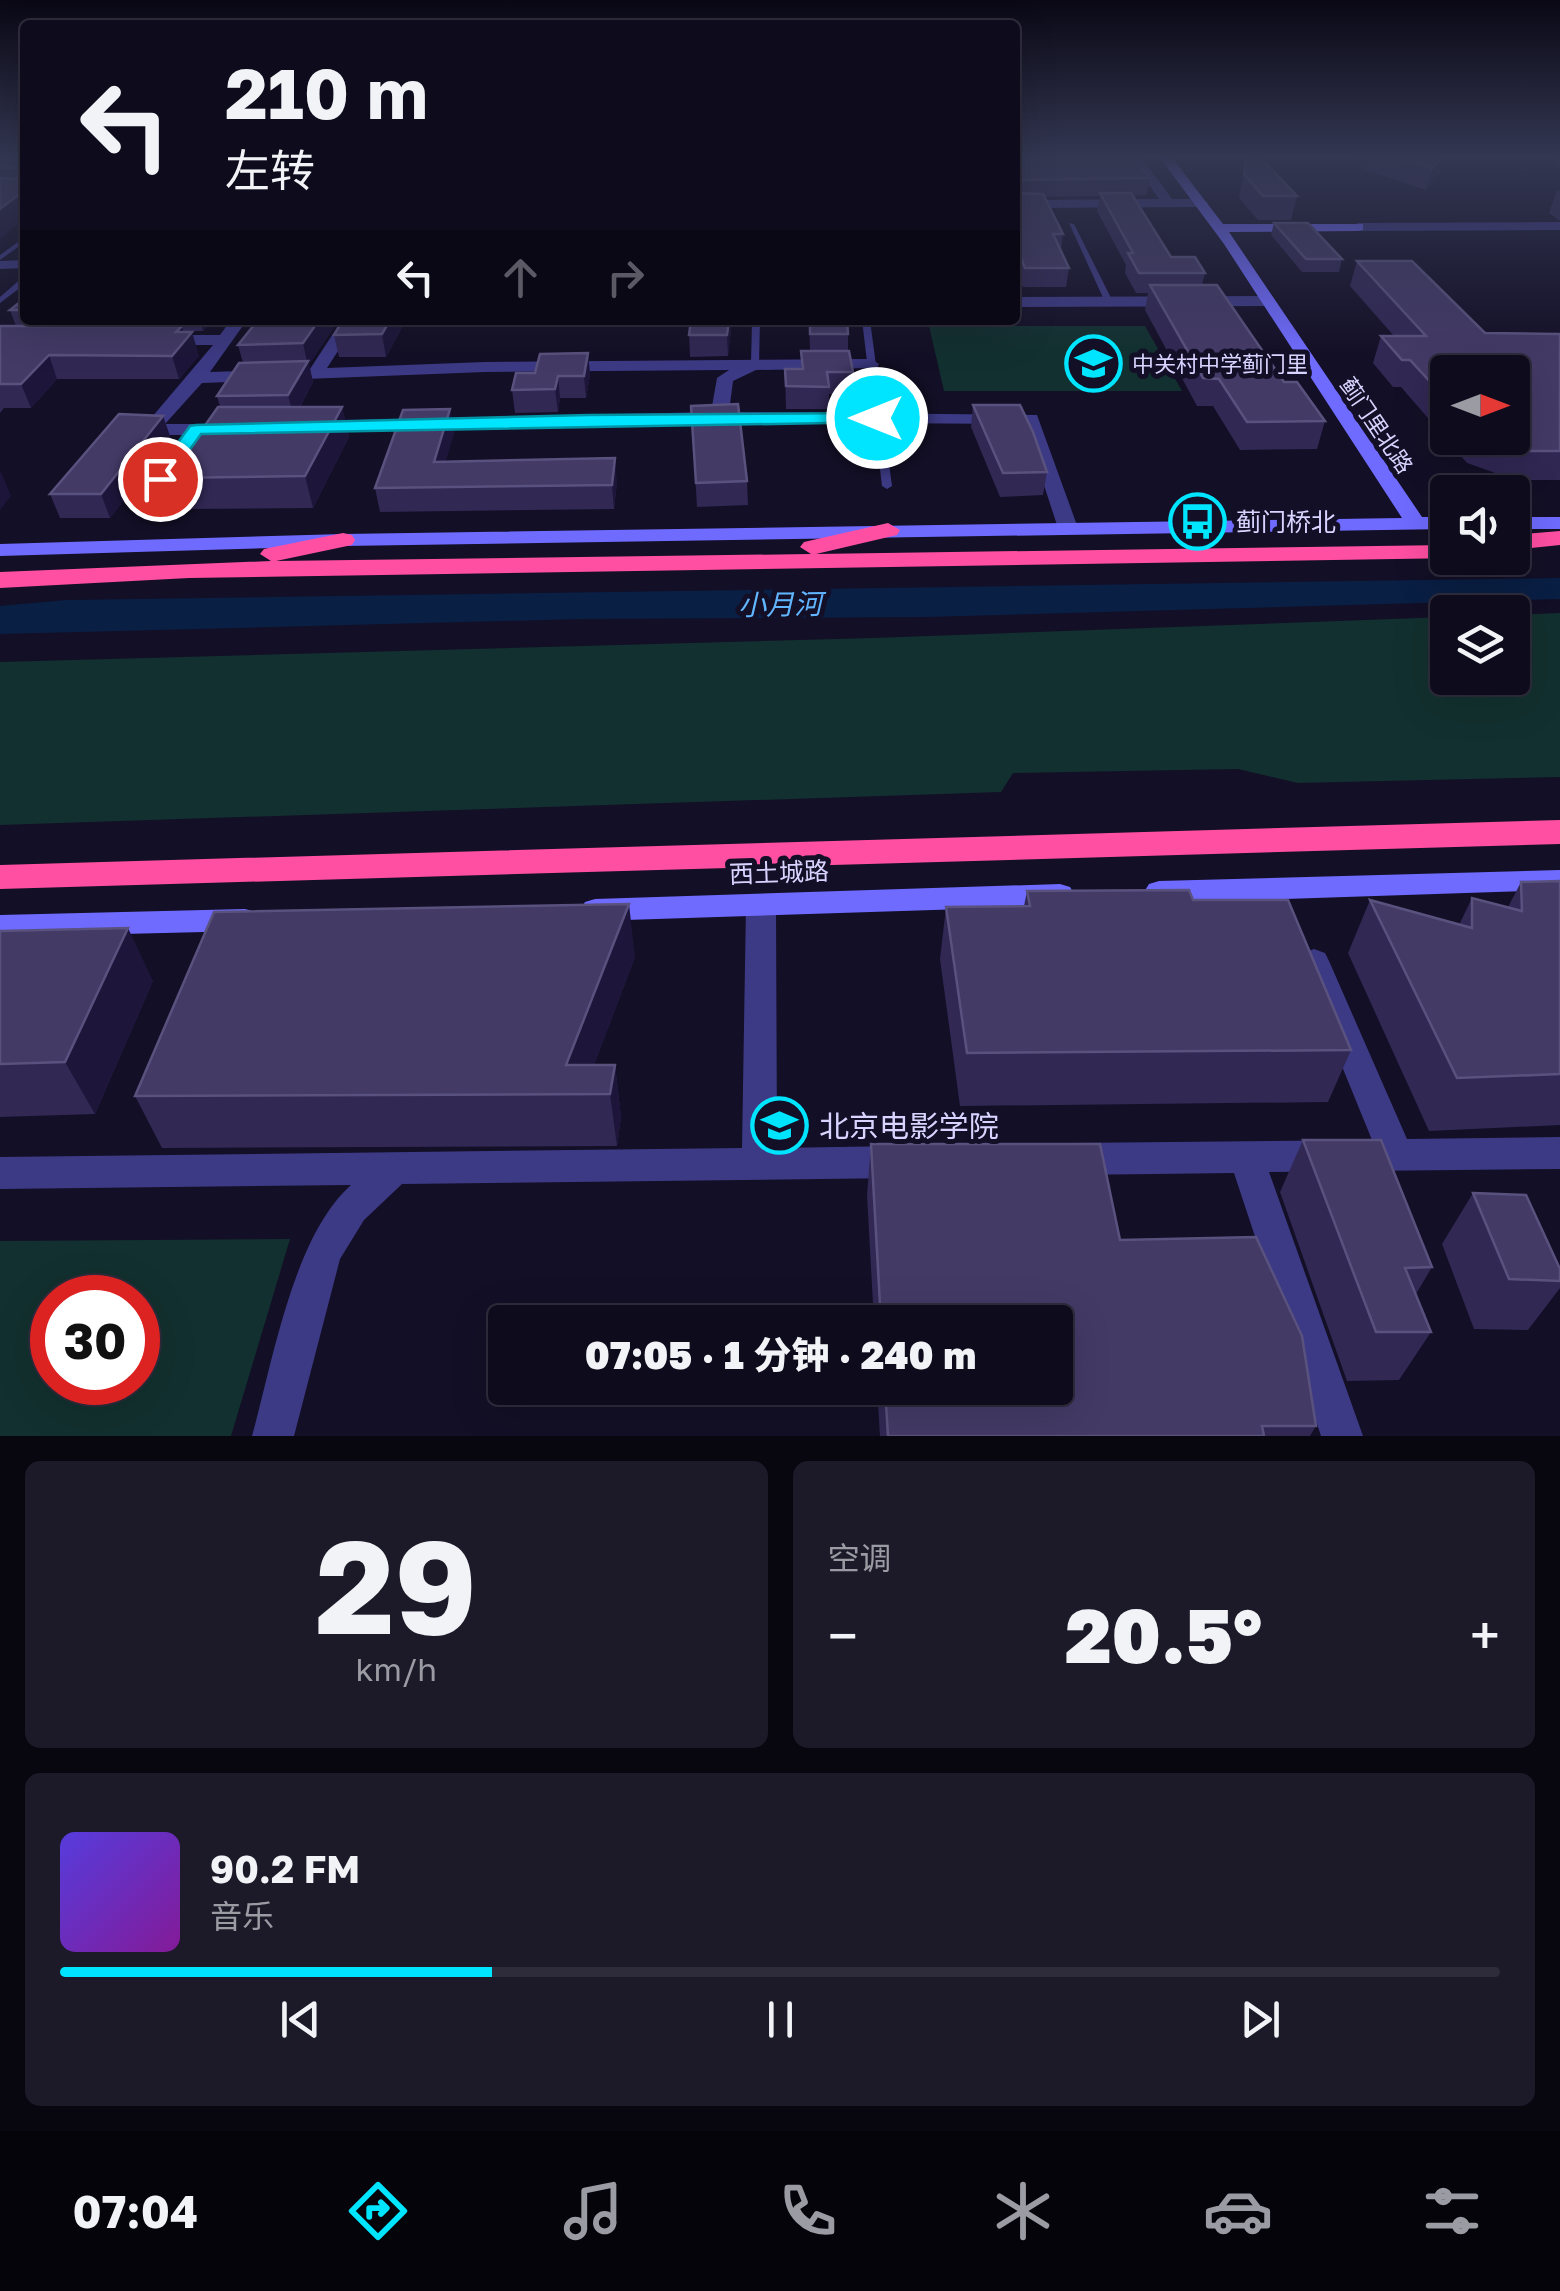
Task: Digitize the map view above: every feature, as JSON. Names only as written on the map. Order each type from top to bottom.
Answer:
[{"type":"highway","points":[[754,560],[888,530]]},
{"type":"highway","points":[[1530,541],[1560,538]]},
{"type":"highway","points":[[189,570],[343,540]]},
{"type":"highway","points":[[1530,552],[1560,551]]},
{"type":"highway","points":[[0,580],[189,570],[1430,552]]},
{"type":"highway","points":[[0,563],[34,562],[100,572]]},
{"type":"highway","name":"西土城路","points":[[0,878],[1560,832]]},
{"type":"street","name":"蓟门里北路","points":[[1214,222],[1416,524]]},
{"type":"street","points":[[1218,228],[1560,226]]},
{"type":"street","points":[[1020,302],[1268,301]]},
{"type":"street","points":[[236,325],[198,378],[150,430],[252,428]]},
{"type":"street","points":[[315,374],[347,325]]},
{"type":"street","points":[[134,340],[226,340]]},
{"type":"street","points":[[198,378],[485,367],[872,364]]},
{"type":"street","points":[[719,418],[726,378],[755,365]]},
{"type":"street","points":[[290,427],[719,418],[1030,418],[1068,528]]},
{"type":"street","points":[[142,504],[196,430]]},
{"type":"street","points":[[1530,523],[1560,522]]},
{"type":"street","points":[[0,550],[888,530],[1430,524]]},
{"type":"street","points":[[1126,893],[1560,880]]},
{"type":"street","name":"西土城路","points":[[571,911],[1088,894]]},
{"type":"street","points":[[759,1163],[761,905]]},
{"type":"street","points":[[0,926],[276,919]]},
{"type":"street","points":[[1314,962],[1396,1155]]},
{"type":"street","points":[[1032,1160],[1560,1152]]},
{"type":"street","points":[[1246,1157],[1342,1436]]},
{"type":"street","points":[[0,1174],[934,1161]]},
{"type":"street","points":[[273,1436],[323,1253],[351,1208],[394,1168]]},
{"type":"lane","points":[[1070,224],[1109,302]]},
{"type":"lane","points":[[0,261],[20,243]]},
{"type":"lane","points":[[0,301],[20,284]]},
{"type":"lane","points":[[755,365],[756,325]]},
{"type":"lane","points":[[867,325],[887,486]]},
{"type":"green space","points":[[929,326],[1145,326],[1182,391],[944,391]]},
{"type":"green space","points":[[1560,613],[1560,777],[1298,783],[1238,769],[1013,773],[1001,792],[0,825],[0,662],[873,638],[1430,618],[1430,695],[1530,695],[1530,614]]},
{"type":"green space","points":[[290,1239],[231,1436],[0,1436],[0,1241]]},
{"type":"water","name":"小月河","points":[[1560,578],[1560,599],[1530,600],[1530,595],[1430,595],[1430,603],[927,617],[581,619],[0,634],[0,606],[66,600]]},
{"type":"building","points":[[1020,222],[1057,222],[1063,234],[1053,234],[1069,268],[1025,268],[1020,256]]},
{"type":"building","points":[[1116,222],[1149,222],[1171,257],[1195,257],[1205,273],[1139,273],[1128,253],[1133,253]]},
{"type":"building","points":[[1274,223],[1308,223],[1342,259],[1306,259]]},
{"type":"building","points":[[1357,261],[1412,261],[1485,333],[1560,334],[1560,451],[1530,451],[1530,355],[1430,355],[1430,382],[1410,360],[1402,360],[1381,336],[1426,336]]},
{"type":"building","points":[[1150,285],[1217,285],[1284,382],[1297,382],[1325,421],[1247,422],[1219,379],[1203,378]]},
{"type":"building","points":[[254,325],[316,325],[303,343],[238,345]]},
{"type":"building","points":[[340,325],[387,325],[382,334],[334,335]]},
{"type":"building","points":[[690,325],[728,325],[727,335],[689,335]]},
{"type":"building","points":[[810,325],[847,325],[848,334],[810,334]]},
{"type":"building","points":[[0,326],[182,326],[176,332],[192,332],[172,356],[49,355],[21,384],[0,384]]},
{"type":"building","points":[[801,351],[849,351],[853,372],[827,372],[829,387],[786,386],[785,369],[803,369]]},
{"type":"building","points":[[588,353],[584,376],[558,376],[555,389],[512,390],[516,373],[535,373],[540,354]]},
{"type":"building","points":[[308,361],[288,395],[217,396],[239,363]]},
{"type":"building","points":[[738,404],[747,481],[696,483],[691,406]]},
{"type":"building","points":[[973,405],[1020,405],[1047,472],[1003,473]]},
{"type":"building","points":[[218,407],[342,407],[305,476],[168,478]]},
{"type":"building","points":[[450,409],[434,462],[615,458],[612,485],[375,488],[403,410]]},
{"type":"building","points":[[119,414],[163,416],[101,494],[50,494]]},
{"type":"building","points":[[1560,881],[1560,1074],[1457,1078],[1370,900],[1472,928],[1472,898],[1522,911],[1521,882]]},
{"type":"building","points":[[1189,890],[1193,900],[1288,900],[1351,1050],[967,1053],[946,907],[1030,906],[1027,891]]},
{"type":"building","points":[[629,904],[566,1065],[615,1065],[610,1094],[135,1096],[214,912]]},
{"type":"building","points":[[128,928],[65,1062],[0,1064],[0,931]]},
{"type":"building","points":[[1303,1140],[1381,1140],[1432,1267],[1405,1268],[1431,1332],[1376,1332]]},
{"type":"building","points":[[871,1144],[1100,1144],[1120,1240],[1256,1237],[1302,1336],[1316,1426],[1262,1426],[1264,1436],[888,1436],[886,1405],[1073,1405],[1073,1305],[880,1305]]},
{"type":"building","points":[[1473,1193],[1526,1195],[1560,1269],[1560,1281],[1509,1279]]},
{"type":"place","name":"中关村中学蓟门里","points":[[1093,363]]},
{"type":"place","name":"蓟门桥北","points":[[1197,521]]},
{"type":"place","name":"北京电影学院","points":[[780,1126]]},
{"type":"route","points":[[160,479],[196,430],[588,420],[877,418]]}]
